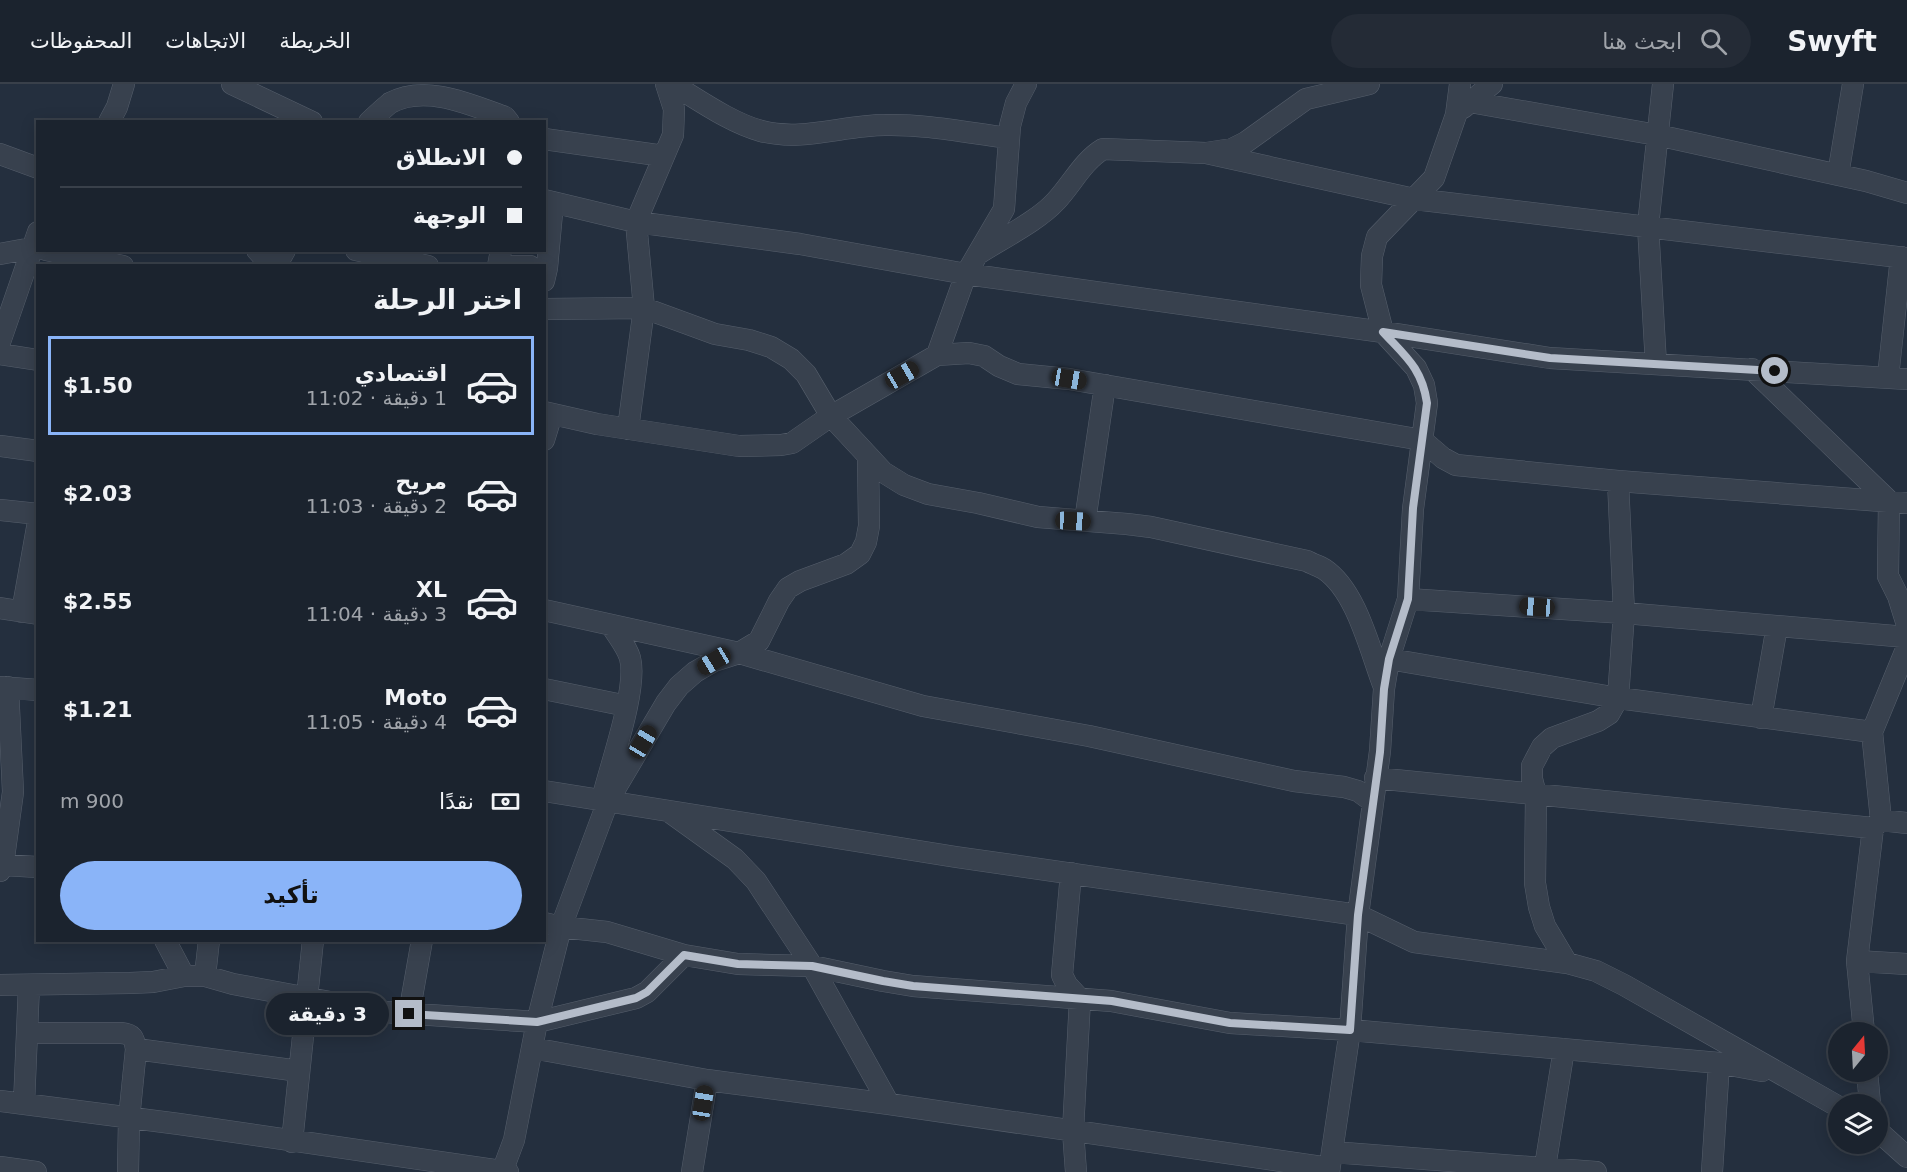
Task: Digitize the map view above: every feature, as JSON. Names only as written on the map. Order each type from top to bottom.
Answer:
[{"type":"street","points":[[110,120],[124,84]]},
{"type":"street","points":[[232,84],[308,120]]},
{"type":"street","points":[[628,429],[644,308],[636,222],[673,135],[674,109],[666,84]]},
{"type":"street","points":[[672,84],[743,125],[788,136],[882,124],[908,125],[1009,138]]},
{"type":"street","points":[[937,355],[966,274],[1004,209],[1009,138],[1016,103],[1026,84]]},
{"type":"street","points":[[1206,153],[1232,149],[1246,142],[1306,99],[1369,84]]},
{"type":"street","points":[[1460,84],[1463,108]]},
{"type":"street","points":[[1330,1164],[1350,1030],[1358,915],[1382,726],[1384,689],[1389,659],[1408,599],[1413,508],[1427,403],[1425,385],[1416,368],[1383,332],[1371,285],[1372,256],[1377,237],[1434,177],[1463,108],[1492,84]]},
{"type":"street","points":[[1656,364],[1648,225],[1663,84]]},
{"type":"street","points":[[1838,175],[1853,84]]},
{"type":"street","points":[[371,120],[391,102],[410,94],[439,88],[507,120]]},
{"type":"street","points":[[1463,108],[1657,135],[1838,175],[1907,193]]},
{"type":"street","points":[[546,138],[664,156]]},
{"type":"street","points":[[546,231],[549,201],[636,222],[800,244],[966,274],[1383,332],[1550,358],[1898,378],[1904,258],[1648,225],[1414,199],[1206,153],[1103,149],[1093,155],[1056,202],[1046,211],[978,254]]},
{"type":"street","points":[[0,154],[36,167]]},
{"type":"street","points":[[0,254],[36,245]]},
{"type":"street","points":[[0,342],[36,250]]},
{"type":"street","points":[[66,252],[115,264]]},
{"type":"street","points":[[259,252],[269,264]]},
{"type":"street","points":[[365,252],[419,264]]},
{"type":"street","points":[[546,309],[644,308],[715,334],[749,340],[771,347],[791,359],[806,374],[831,416],[883,472],[904,485],[928,494],[1038,517],[1151,528],[1307,561],[1324,569],[1352,600],[1384,689]]},
{"type":"street","points":[[548,413],[628,429],[739,446],[781,445],[792,443],[831,416],[937,355],[969,353],[984,356],[999,366],[1018,374],[1069,379],[1422,440],[1443,458],[1456,465],[1618,481],[1898,502]]},
{"type":"street","points":[[0,354],[36,360]]},
{"type":"street","points":[[1752,369],[1898,502]]},
{"type":"street","points":[[1085,521],[1105,385]]},
{"type":"street","points":[[0,446],[36,451]]},
{"type":"street","points":[[605,800],[679,686],[695,672],[714,661],[739,653],[759,641],[778,601],[788,588],[800,581],[846,564],[860,554],[866,542],[869,526],[868,457]]},
{"type":"street","points":[[1567,963],[1545,926],[1539,907],[1535,883],[1536,795],[1532,766],[1542,747],[1552,738],[1598,722],[1609,714],[1618,698],[1624,613],[1618,481]]},
{"type":"street","points":[[1898,502],[1887,565],[1888,576],[1898,596],[1907,625]]},
{"type":"street","points":[[0,510],[36,514]]},
{"type":"street","points":[[0,608],[30,613],[36,545]]},
{"type":"street","points":[[1408,599],[1624,613],[1907,638]]},
{"type":"street","points":[[546,610],[739,653],[923,706],[1089,736],[1294,781],[1344,787],[1358,791],[1373,802]]},
{"type":"street","points":[[0,1101],[179,1124],[504,1172],[514,1140],[553,925],[605,800],[627,706],[632,670],[630,655],[611,625]]},
{"type":"street","points":[[1761,718],[1777,626]]},
{"type":"street","points":[[1863,1022],[1857,961],[1877,824],[1872,732],[1907,647]]},
{"type":"street","points":[[1389,659],[1618,698],[1872,732]]},
{"type":"street","points":[[36,690],[4,687],[13,792],[5,826],[2,868],[36,867]]},
{"type":"street","points":[[546,689],[627,706]]},
{"type":"street","points":[[1375,778],[1536,795],[1877,824],[1907,823]]},
{"type":"street","points":[[546,791],[956,857],[1358,915],[1414,942],[1567,963],[1596,971],[1624,985],[1828,1101]]},
{"type":"street","points":[[668,811],[735,859],[756,881],[812,966],[889,1104]]},
{"type":"street","points":[[1071,873],[1062,975],[1067,985],[1080,999],[1073,1131],[1076,1172]]},
{"type":"street","points":[[553,925],[607,932],[684,955],[738,964],[812,966],[913,986],[1120,1003],[1230,1023],[1350,1030],[1719,1063],[1780,1075]]},
{"type":"street","points":[[166,942],[183,976]]},
{"type":"street","points":[[205,976],[209,942]]},
{"type":"street","points":[[292,1142],[312,942]]},
{"type":"street","points":[[409,1014],[422,942]]},
{"type":"street","points":[[0,985],[142,982],[183,976],[205,976],[361,1008],[409,1014],[537,1022],[636,998],[647,992],[684,955]]},
{"type":"street","points":[[1857,961],[1907,964]]},
{"type":"street","points":[[24,1104],[29,984]]},
{"type":"street","points":[[27,1033],[121,1033],[130,1034],[133,1038],[136,1049],[129,1119],[128,1172]]},
{"type":"street","points":[[532,1048],[707,1080],[1330,1164],[1545,1167],[1596,1172]]},
{"type":"street","points":[[136,1049],[299,1071]]},
{"type":"street","points":[[1545,1167],[1564,1049]]},
{"type":"street","points":[[1712,1172],[1719,1063]]},
{"type":"street","points":[[692,1172],[707,1080]]},
{"type":"street","points":[[1888,1132],[1907,1135]]},
{"type":"street","points":[[1888,1139],[1907,1157]]},
{"type":"street","points":[[0,1167],[36,1172]]},
{"type":"route","points":[[409,1014],[537,1022],[636,998],[647,992],[684,955],[738,964],[812,966],[913,986],[1112,1001],[1230,1023],[1350,1030],[1358,915],[1380,752],[1384,689],[1389,659],[1408,599],[1413,508],[1427,403],[1425,385],[1416,368],[1383,332],[1550,358],[1775,371]]}]
